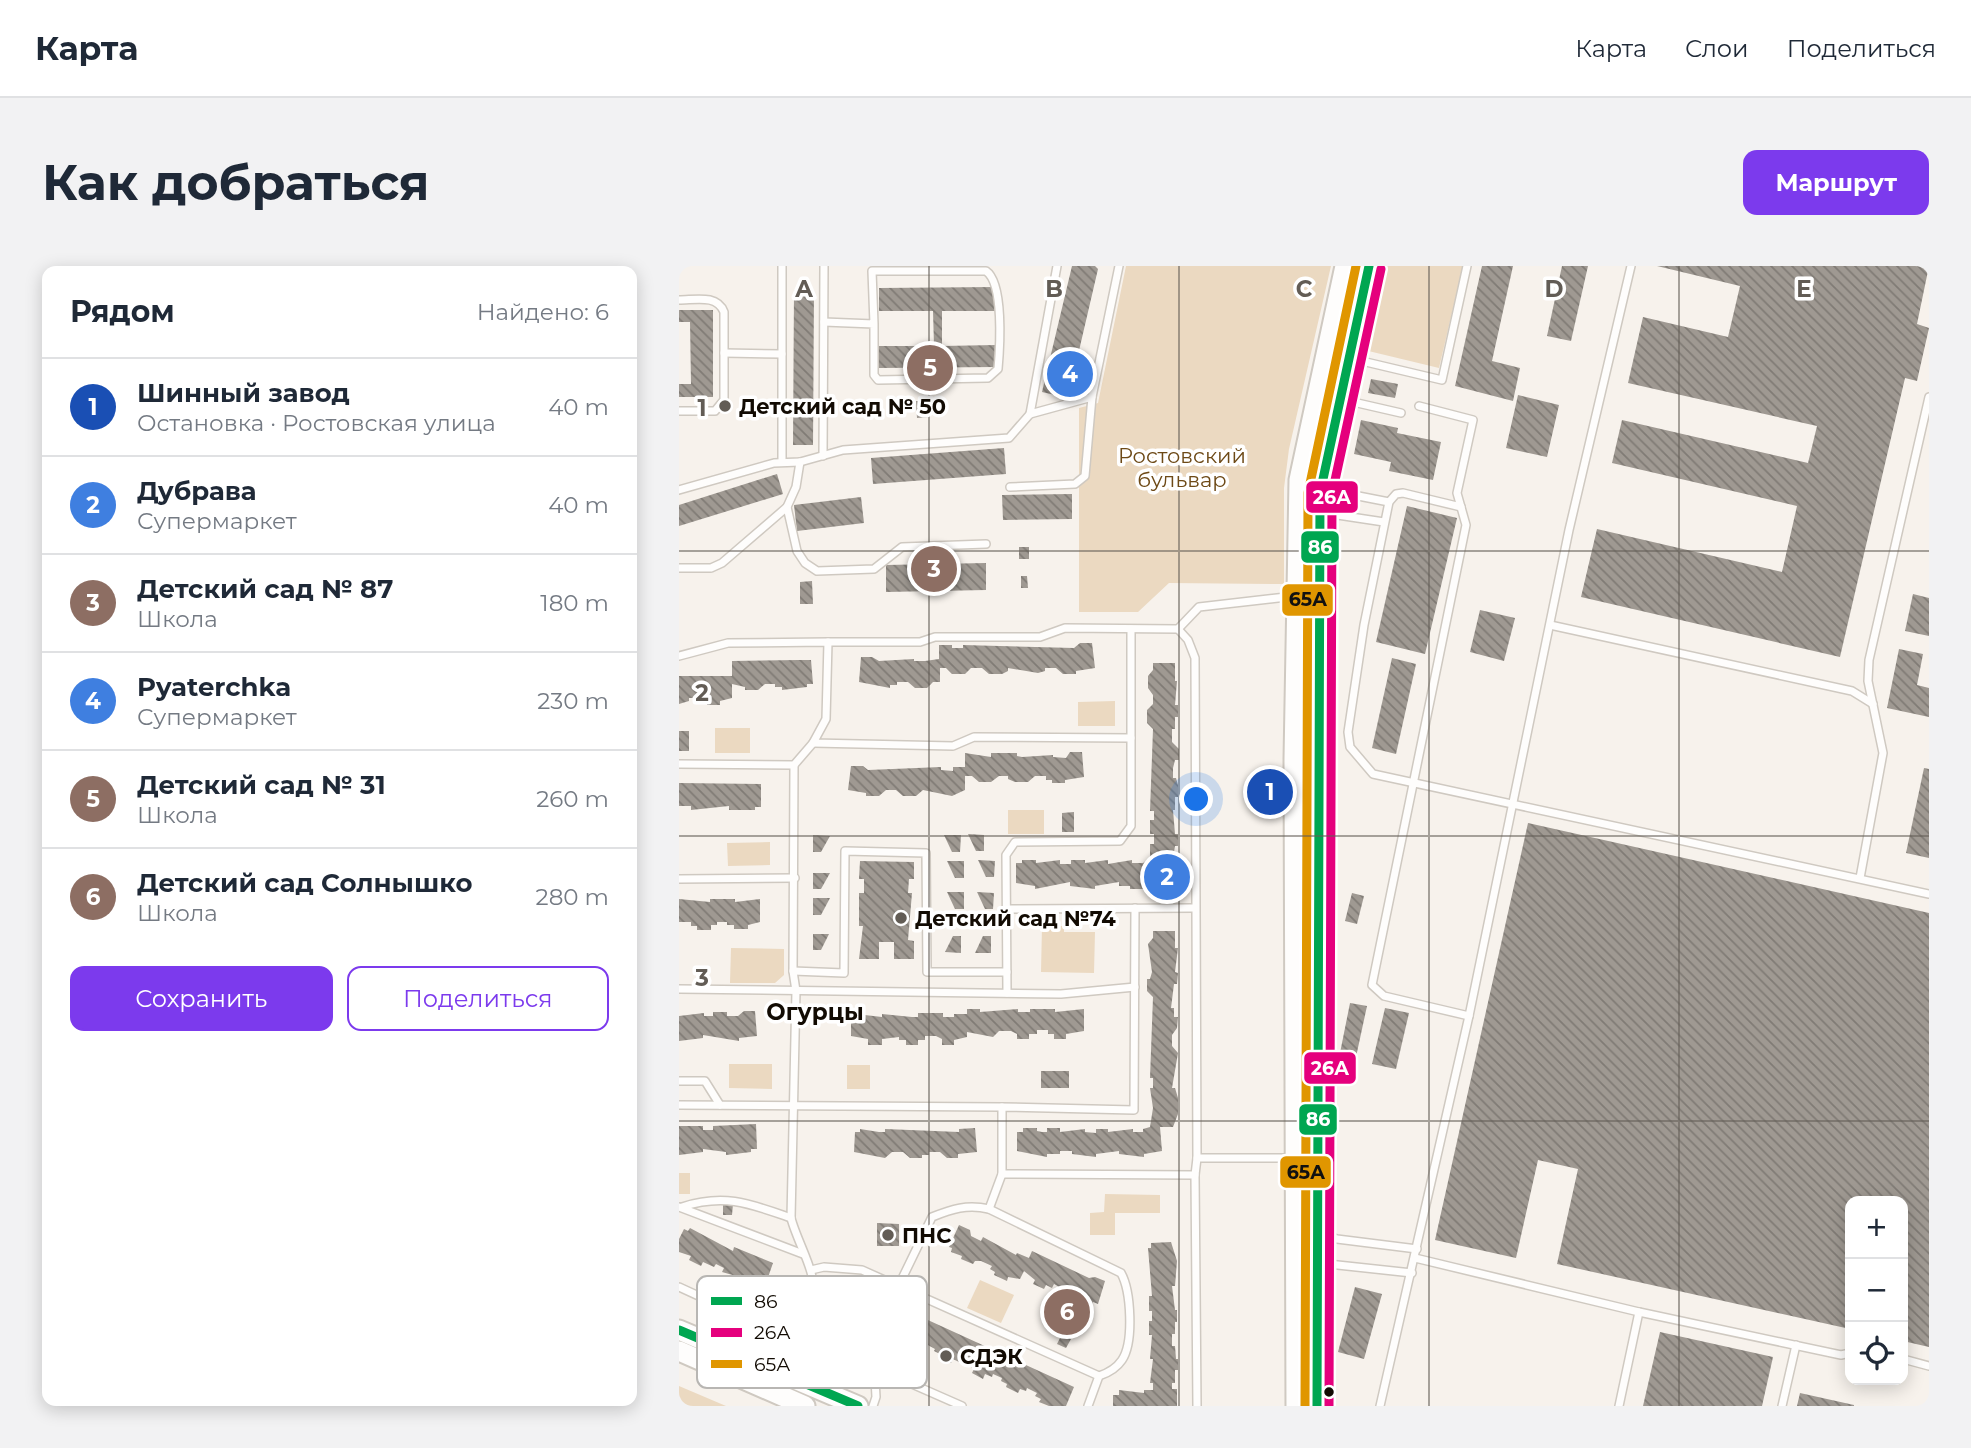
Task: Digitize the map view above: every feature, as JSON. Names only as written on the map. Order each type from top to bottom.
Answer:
[{"type":"street","points":[[1296,1406],[1295,596],[1299,492],[1345,266]]},
{"type":"street","points":[[1317,1406],[1320,493],[1369,266]]},
{"type":"street","points":[[1299,492],[1320,493]]},
{"type":"street","points":[[1296,1158],[1319,1158]]},
{"type":"street","points":[[679,1330],[697,1338]]},
{"type":"street","points":[[679,1351],[697,1359]]},
{"type":"street","points":[[764,1388],[805,1406]]},
{"type":"street","points":[[815,1388],[858,1406]]},
{"type":"lane","points":[[782,266],[782,462]]},
{"type":"lane","points":[[823,456],[824,266]]},
{"type":"lane","points":[[679,490],[782,462],[800,462],[843,450],[1009,438],[1030,414],[1058,266]]},
{"type":"lane","points":[[1010,487],[1075,484],[1085,476],[1092,397],[1119,266]]},
{"type":"lane","points":[[1349,358],[1442,380],[1467,266]]},
{"type":"lane","points":[[1380,1406],[1469,1016],[1550,625],[1631,266]]},
{"type":"lane","points":[[871,271],[986,271],[998,289],[997,369],[988,378],[878,380],[874,375],[874,324],[871,271]]},
{"type":"lane","points":[[679,300],[715,300],[721,304],[724,312],[722,405],[715,411],[679,411]]},
{"type":"lane","points":[[824,322],[874,324]]},
{"type":"lane","points":[[724,353],[782,354]]},
{"type":"lane","points":[[1030,414],[1092,397]]},
{"type":"lane","points":[[1860,878],[1883,753],[1868,681],[1869,660],[1929,397]]},
{"type":"lane","points":[[1339,399],[1401,413]]},
{"type":"lane","points":[[1419,406],[1473,419],[1457,493],[1466,525],[1372,985],[1384,996],[1469,1016]]},
{"type":"lane","points":[[679,568],[711,568],[722,564],[787,507],[796,487],[800,462]]},
{"type":"lane","points":[[1320,493],[1343,493],[1389,502]]},
{"type":"lane","points":[[1461,508],[1403,493],[1396,494],[1389,502],[1364,625],[1348,732],[1350,747],[1373,774],[1929,894]]},
{"type":"lane","points":[[787,507],[797,551],[805,563],[817,571],[874,569],[902,547],[986,544]]},
{"type":"lane","points":[[1320,519],[1331,514],[1384,522]]},
{"type":"lane","points":[[679,656],[728,643],[920,642],[935,637],[1040,637],[1065,628],[1178,629],[1199,607],[1295,596]]},
{"type":"lane","points":[[1550,625],[1852,691],[1873,704]]},
{"type":"lane","points":[[1007,993],[1006,855],[1015,842],[1120,841],[1131,826],[1131,629]]},
{"type":"lane","points":[[1178,629],[1188,640],[1195,658],[1197,1406]]},
{"type":"lane","points":[[812,1276],[791,1218],[796,991],[793,971],[795,765],[813,743],[826,719],[828,642]]},
{"type":"lane","points":[[813,743],[953,746],[974,737],[1131,738]]},
{"type":"lane","points":[[679,764],[795,765]]},
{"type":"lane","points":[[793,971],[844,973],[845,851],[926,853],[927,972],[1007,972]]},
{"type":"lane","points":[[679,878],[795,878]]},
{"type":"lane","points":[[679,1105],[1134,1110],[1135,908]]},
{"type":"lane","points":[[1006,909],[1195,908]]},
{"type":"lane","points":[[679,989],[1061,994],[1135,987]]},
{"type":"lane","points":[[679,1081],[705,1081],[720,1105]]},
{"type":"lane","points":[[989,1209],[999,1189],[1002,1174],[1002,1107]]},
{"type":"lane","points":[[1197,1158],[1296,1158]]},
{"type":"lane","points":[[1002,1174],[1195,1175]]},
{"type":"lane","points":[[681,1207],[702,1200],[737,1200],[791,1218]]},
{"type":"lane","points":[[681,1207],[803,1254]]},
{"type":"lane","points":[[903,1276],[932,1217],[958,1207],[989,1209],[1121,1273],[1128,1286],[1128,1343],[1123,1359],[1112,1371],[1099,1376],[927,1300]]},
{"type":"lane","points":[[1319,1233],[1416,1254],[1639,1312],[1845,1354]]},
{"type":"lane","points":[[1318,1263],[1412,1273]]},
{"type":"lane","points":[[811,1270],[824,1267],[862,1270],[875,1276]]},
{"type":"lane","points":[[679,1287],[697,1296]]},
{"type":"lane","points":[[1619,1406],[1639,1312]]},
{"type":"lane","points":[[1782,1406],[1795,1345]]},
{"type":"lane","points":[[1908,1360],[1929,1366]]},
{"type":"lane","points":[[1088,1406],[1099,1376]]},
{"type":"lane","points":[[873,1406],[876,1388]]},
{"type":"lane","points":[[921,1388],[962,1406]]},
{"type":"green space","name":"Ростовский бульвар","points":[[1126,266],[1331,266],[1289,449],[1284,488],[1284,584],[1169,583],[1138,612],[1079,612],[1079,408],[1098,403]]},
{"type":"green space","points":[[1375,266],[1463,266],[1439,368],[1356,348]]},
{"type":"green space","points":[[1115,701],[1115,726],[1078,726],[1078,702]]},
{"type":"green space","points":[[715,728],[750,728],[750,753],[715,753]]},
{"type":"green space","points":[[1008,810],[1044,810],[1044,834],[1008,834]]},
{"type":"green space","points":[[770,842],[770,865],[728,866],[727,843]]},
{"type":"green space","points":[[1042,926],[1064,926],[1064,932],[1095,932],[1094,973],[1041,972]]},
{"type":"green space","points":[[731,948],[784,949],[784,975],[775,983],[730,983]]},
{"type":"green space","points":[[729,1064],[772,1064],[772,1089],[729,1088]]},
{"type":"green space","points":[[847,1065],[870,1065],[870,1089],[847,1089]]},
{"type":"green space","points":[[679,1173],[690,1173],[690,1194],[679,1194]]},
{"type":"green space","points":[[1105,1194],[1160,1195],[1160,1213],[1115,1213],[1115,1235],[1090,1235],[1090,1213],[1104,1212]]},
{"type":"green space","points":[[980,1280],[1014,1295],[1001,1323],[967,1308]]},
{"type":"green space","points":[[679,1386],[726,1406],[679,1406]]},
{"type":"building","points":[[1072,266],[1095,266],[1098,269],[1068,398],[1042,392]]},
{"type":"building","points":[[1482,266],[1513,266],[1492,361],[1520,368],[1513,401],[1455,386]]},
{"type":"building","points":[[1562,266],[1588,266],[1571,341],[1547,336]]},
{"type":"building","points":[[1657,266],[1929,266],[1917,324],[1929,328],[1917,381],[1905,378],[1840,657],[1581,597],[1597,529],[1782,572],[1797,506],[1612,463],[1622,420],[1808,463],[1817,426],[1628,383],[1643,317],[1728,337],[1740,286]]},
{"type":"building","points":[[995,287],[995,311],[942,311],[942,346],[996,345],[996,367],[879,368],[879,346],[934,346],[933,311],[879,311],[879,288]]},
{"type":"building","points":[[794,290],[814,290],[813,445],[793,445]]},
{"type":"building","points":[[679,310],[713,310],[713,397],[679,397],[679,384],[691,384],[690,322],[679,322]]},
{"type":"building","points":[[1371,379],[1398,384],[1395,398],[1368,393]]},
{"type":"building","points":[[1518,395],[1559,405],[1547,457],[1506,448]]},
{"type":"building","points":[[916,401],[929,401],[930,417],[917,418]]},
{"type":"building","points":[[1361,420],[1398,428],[1397,433],[1441,442],[1433,480],[1389,471],[1391,462],[1354,454]]},
{"type":"building","points":[[1004,448],[1006,474],[873,484],[871,458]]},
{"type":"building","points":[[777,474],[783,494],[679,526],[679,505]]},
{"type":"building","points":[[1072,494],[1072,519],[1003,520],[1002,495]]},
{"type":"building","points":[[861,497],[864,523],[797,531],[794,505]]},
{"type":"building","points":[[1407,506],[1457,518],[1425,654],[1376,642]]},
{"type":"building","points":[[1019,547],[1029,547],[1029,559],[1019,559]]},
{"type":"building","points":[[986,563],[986,590],[886,592],[886,565]]},
{"type":"building","points":[[1021,576],[1027,576],[1028,588],[1021,588]]},
{"type":"building","points":[[812,581],[813,604],[800,604],[800,582]]},
{"type":"building","points":[[1913,594],[1929,598],[1929,636],[1905,631]]},
{"type":"building","points":[[1480,610],[1515,618],[1504,661],[1470,652]]},
{"type":"building","points":[[1080,643],[1092,643],[1095,668],[1076,671],[1076,674],[1063,674],[1056,668],[1045,668],[1045,671],[1038,673],[1008,668],[1008,671],[1002,674],[989,674],[982,668],[971,668],[965,674],[952,674],[946,668],[940,668],[940,682],[933,682],[927,688],[915,688],[908,682],[897,682],[897,685],[890,685],[890,688],[859,682],[861,657],[872,657],[879,661],[925,661],[939,659],[939,645],[952,645],[952,648],[963,648],[963,645],[1074,648]]},
{"type":"building","points":[[1899,649],[1923,654],[1917,685],[1929,688],[1929,717],[1887,708]]},
{"type":"building","points":[[1392,658],[1416,664],[1396,754],[1372,748]]},
{"type":"building","points":[[811,660],[813,684],[807,684],[807,687],[782,690],[782,687],[775,687],[775,684],[765,684],[758,690],[745,690],[745,687],[732,684],[732,698],[720,701],[720,705],[707,705],[707,702],[700,702],[700,698],[689,698],[689,701],[679,704],[679,676],[732,676],[732,661]]},
{"type":"building","points":[[1153,663],[1175,663],[1177,681],[1175,705],[1178,705],[1178,717],[1175,717],[1175,729],[1172,729],[1172,742],[1179,749],[1179,760],[1175,760],[1173,768],[1173,778],[1176,778],[1178,785],[1178,797],[1175,797],[1173,810],[1175,834],[1178,834],[1178,846],[1175,846],[1174,852],[1174,889],[1161,889],[1161,882],[1143,886],[1143,889],[1119,886],[1119,882],[1095,886],[1095,889],[1070,886],[1070,882],[1035,889],[1035,886],[1016,883],[1016,863],[1022,863],[1022,860],[1036,860],[1036,863],[1060,860],[1060,864],[1071,864],[1071,860],[1085,860],[1085,863],[1108,860],[1108,864],[1132,860],[1132,863],[1143,863],[1150,858],[1150,844],[1154,844],[1154,834],[1150,834],[1150,820],[1154,820],[1154,811],[1150,811],[1153,729],[1147,723],[1147,710],[1153,704],[1153,695],[1148,688],[1148,676],[1153,670]]},
{"type":"building","points":[[679,731],[689,731],[689,751],[679,751]]},
{"type":"building","points":[[1070,752],[1082,752],[1084,777],[1065,780],[1065,783],[1052,783],[1052,780],[1046,780],[1046,776],[1035,776],[1028,782],[1015,782],[1008,779],[1008,776],[999,776],[991,782],[979,782],[972,776],[965,776],[965,790],[952,796],[923,790],[916,796],[903,796],[896,790],[886,790],[879,796],[866,796],[866,793],[848,790],[851,766],[863,766],[868,770],[941,767],[941,770],[953,771],[953,767],[965,767],[965,753],[991,757],[991,753],[1017,753],[1017,756],[1022,757],[1053,755],[1066,758]]},
{"type":"building","points":[[1924,768],[1929,769],[1929,858],[1906,853]]},
{"type":"building","points":[[679,783],[761,784],[761,807],[755,807],[755,810],[729,810],[729,806],[691,810],[691,806],[679,806]]},
{"type":"building","points":[[1074,812],[1074,832],[1062,832],[1062,813]]},
{"type":"building","points":[[1528,823],[1929,913],[1929,1347],[1908,1342],[1908,1196],[1845,1196],[1845,1328],[1557,1264],[1578,1169],[1538,1160],[1516,1258],[1435,1240]]},
{"type":"building","points":[[968,834],[984,835],[984,851],[976,851]]},
{"type":"building","points":[[813,835],[830,836],[821,852],[813,852]]},
{"type":"building","points":[[944,835],[961,835],[960,852],[952,852]]},
{"type":"building","points":[[978,860],[995,861],[994,877],[986,877]]},
{"type":"building","points":[[860,861],[914,862],[914,879],[909,879],[908,893],[912,893],[908,940],[914,941],[914,959],[894,959],[894,942],[879,942],[879,959],[859,959],[863,926],[859,926],[859,893],[864,893],[864,879],[859,879]]},
{"type":"building","points":[[947,861],[964,861],[964,878],[955,878]]},
{"type":"building","points":[[813,873],[830,873],[821,889],[813,889]]},
{"type":"building","points":[[947,892],[964,892],[964,909],[955,909]]},
{"type":"building","points":[[977,892],[994,893],[993,909],[985,909]]},
{"type":"building","points":[[1352,893],[1364,896],[1357,924],[1345,921]]},
{"type":"building","points":[[813,898],[830,898],[821,915],[813,915]]},
{"type":"building","points":[[679,899],[710,902],[710,899],[735,899],[735,902],[760,899],[760,922],[748,925],[748,929],[734,929],[734,925],[727,925],[727,922],[717,922],[717,925],[711,925],[711,930],[697,930],[697,926],[691,926],[691,922],[679,922]]},
{"type":"building","points":[[1153,931],[1175,931],[1175,948],[1178,948],[1175,972],[1178,973],[1177,984],[1174,984],[1171,1008],[1174,1008],[1174,1017],[1178,1017],[1177,1028],[1172,1035],[1172,1046],[1178,1053],[1172,1088],[1175,1088],[1178,1098],[1178,1114],[1173,1127],[1160,1127],[1162,1151],[1144,1154],[1144,1157],[1119,1154],[1119,1151],[1096,1154],[1096,1157],[1060,1151],[1060,1154],[1047,1154],[1047,1157],[1017,1151],[1017,1132],[1023,1132],[1023,1128],[1037,1128],[1037,1131],[1042,1132],[1047,1132],[1047,1128],[1060,1128],[1060,1132],[1085,1129],[1085,1132],[1096,1133],[1096,1129],[1108,1129],[1108,1132],[1133,1129],[1133,1132],[1143,1132],[1143,1129],[1150,1127],[1153,1108],[1150,1088],[1153,1088],[1153,1078],[1150,1078],[1153,997],[1147,991],[1147,979],[1150,979],[1152,972],[1148,944],[1153,938]]},
{"type":"building","points":[[813,934],[829,934],[821,950],[813,950]]},
{"type":"building","points":[[953,936],[961,936],[961,953],[945,952]]},
{"type":"building","points":[[983,936],[991,936],[991,953],[975,953]]},
{"type":"building","points":[[698,971],[709,971],[709,983],[698,983]]},
{"type":"building","points":[[1350,1003],[1367,1006],[1356,1057],[1340,1053]]},
{"type":"building","points":[[1385,1008],[1409,1013],[1396,1069],[1372,1064]]},
{"type":"building","points":[[967,1009],[980,1009],[980,1012],[1018,1009],[1018,1012],[1030,1012],[1030,1009],[1055,1009],[1055,1012],[1084,1009],[1084,1031],[1066,1034],[1066,1039],[1054,1039],[1054,1034],[1048,1034],[1048,1030],[1037,1030],[1037,1034],[1029,1034],[1029,1039],[1017,1039],[1017,1034],[1011,1031],[999,1031],[993,1037],[967,1032],[967,1037],[954,1040],[954,1045],[942,1045],[942,1039],[925,1036],[925,1040],[918,1040],[918,1045],[906,1045],[906,1040],[899,1040],[899,1037],[882,1039],[882,1045],[868,1045],[868,1039],[851,1036],[851,1017],[856,1017],[856,1014],[918,1017],[918,1013],[943,1013],[943,1017],[954,1017],[954,1014],[967,1014]]},
{"type":"building","points":[[744,1011],[755,1011],[757,1036],[739,1038],[739,1041],[703,1035],[703,1038],[679,1041],[679,1016],[704,1013],[704,1016],[713,1016],[713,1012],[727,1012],[727,1016],[738,1016]]},
{"type":"building","points":[[1041,1071],[1069,1071],[1069,1088],[1041,1088]]},
{"type":"building","points":[[756,1124],[757,1149],[751,1149],[751,1152],[726,1155],[726,1152],[703,1149],[703,1152],[679,1155],[679,1126],[703,1126],[703,1130],[713,1130],[713,1126]]},
{"type":"building","points":[[975,1128],[977,1152],[958,1154],[958,1158],[947,1158],[940,1152],[929,1152],[929,1155],[922,1155],[922,1158],[910,1158],[903,1152],[892,1152],[885,1158],[854,1152],[855,1132],[860,1132],[860,1129],[879,1132],[885,1132],[885,1129],[959,1132],[959,1129]]},
{"type":"building","points":[[723,1204],[733,1204],[732,1215],[723,1215]]},
{"type":"building","name":"ПНС","points":[[877,1223],[899,1224],[899,1246],[877,1246]]},
{"type":"building","points":[[959,1225],[970,1230],[971,1236],[981,1241],[983,1237],[1016,1255],[1017,1253],[1029,1258],[1032,1251],[1089,1278],[1105,1281],[1098,1304],[1093,1302],[1091,1306],[1066,1298],[1068,1294],[1054,1284],[1052,1288],[1046,1285],[1044,1289],[1033,1284],[1035,1280],[1024,1271],[1020,1279],[1008,1277],[1007,1281],[994,1275],[995,1272],[990,1269],[992,1266],[981,1261],[975,1261],[973,1264],[961,1259],[962,1256],[951,1252],[952,1248],[949,1247]]},
{"type":"building","points":[[690,1228],[733,1251],[734,1247],[773,1263],[768,1276],[736,1276],[722,1272],[724,1268],[716,1264],[714,1267],[703,1262],[701,1266],[689,1260],[691,1256],[679,1252],[679,1239],[684,1229],[688,1231]]},
{"type":"building","points":[[1171,1242],[1177,1261],[1175,1286],[1172,1286],[1177,1322],[1175,1334],[1172,1334],[1172,1346],[1175,1346],[1178,1370],[1175,1370],[1172,1389],[1177,1389],[1177,1406],[1113,1406],[1113,1395],[1119,1395],[1119,1390],[1144,1393],[1144,1390],[1153,1390],[1153,1383],[1150,1383],[1153,1359],[1150,1359],[1152,1335],[1149,1335],[1149,1321],[1152,1321],[1152,1311],[1149,1311],[1149,1296],[1152,1296],[1148,1248],[1151,1248],[1151,1243]]},
{"type":"building","points":[[1355,1287],[1382,1294],[1364,1359],[1338,1352]]},
{"type":"building","points":[[927,1320],[1074,1387],[1066,1406],[1049,1406],[1039,1402],[1041,1399],[1035,1396],[1037,1393],[1027,1388],[1026,1391],[1020,1389],[1018,1393],[1006,1387],[1007,1384],[1001,1381],[1002,1378],[993,1374],[992,1377],[985,1374],[983,1379],[972,1373],[974,1369],[960,1359],[959,1362],[953,1359],[951,1363],[938,1357],[940,1354],[934,1351],[935,1349],[927,1345]]},
{"type":"building","points":[[1660,1332],[1773,1357],[1762,1406],[1643,1406]]},
{"type":"building","points":[[1062,1334],[1071,1339],[1066,1348],[1057,1344]]},
{"type":"building","points":[[1800,1393],[1854,1405],[1854,1406],[1797,1406]]},
{"type":"transit line","name":"65А","points":[[1305,1406],[1308,493],[1356,266]]},
{"type":"transit line","name":"86","points":[[1317,1406],[1320,493],[1369,266]]},
{"type":"transit line","name":"26А","points":[[1329,1406],[1332,494],[1381,269]]},
{"type":"transit line","name":"86","points":[[679,1330],[697,1338]]},
{"type":"transit line","name":"86","points":[[816,1388],[858,1406]]},
{"type":"place","name":"Детский сад № 31","points":[[930,368]]},
{"type":"place","name":"Pyaterchka","points":[[1070,374]]},
{"type":"place","name":"Детский сад № 50","points":[[725,406]]},
{"type":"place","name":"Детский сад № 87","points":[[934,569]]},
{"type":"place","name":"Шинный завод","points":[[1270,792]]},
{"type":"place","name":"Дубрава","points":[[1167,877]]},
{"type":"place","name":"Детский сад №74","points":[[901,918]]},
{"type":"place","name":"ПНС","points":[[888,1235]]},
{"type":"place","name":"Детский сад Солнышко","points":[[1067,1312]]},
{"type":"place","name":"СДЭК","points":[[946,1356]]},
{"type":"district","name":"Огурцы","points":[[815,1012]]}]
